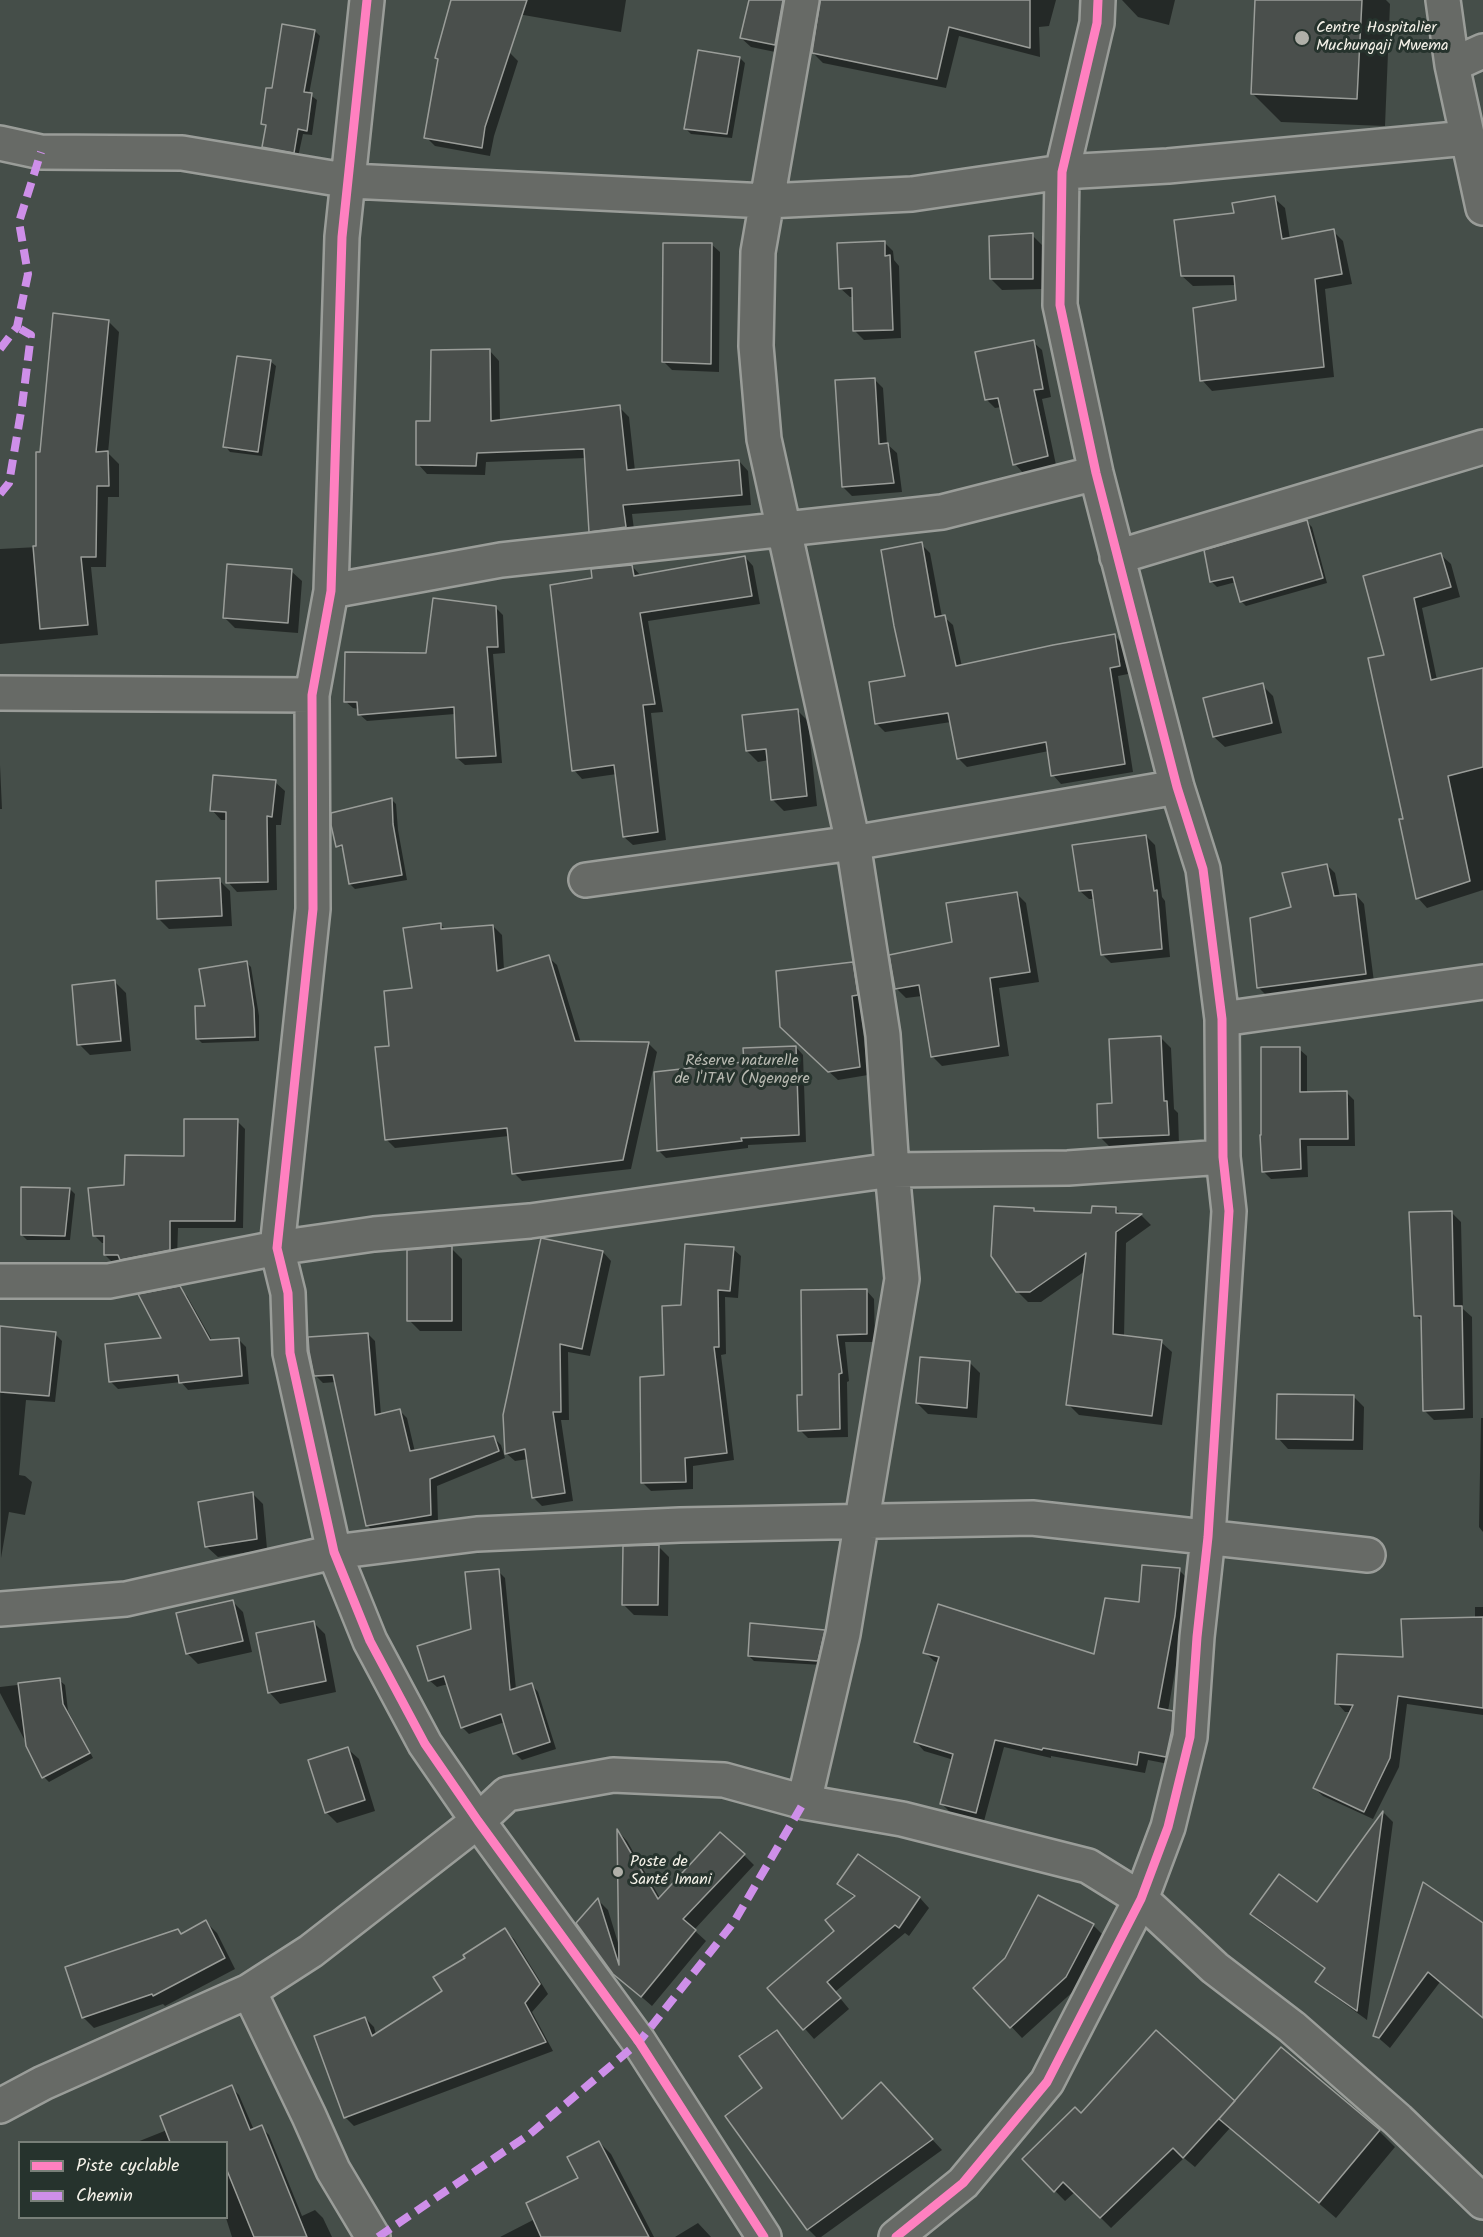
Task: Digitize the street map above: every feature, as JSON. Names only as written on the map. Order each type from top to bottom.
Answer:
[{"type":"street","points":[[367,0],[350,181],[342,237],[331,591],[312,695],[313,909],[277,1248],[288,1293],[291,1353],[334,1552],[370,1641],[425,1744],[478,1821],[639,2042],[764,2237]]},
{"type":"street","points":[[802,0],[758,252],[756,346],[764,439],[853,843],[883,1035],[902,1279],[843,1634],[804,1802]]},
{"type":"street","points":[[896,2237],[963,2183],[1047,2082],[1141,1899],[1168,1827],[1190,1737],[1197,1637],[1208,1537],[1229,1211],[1223,1157],[1222,1019],[1203,870],[1177,787],[1117,557],[1096,473],[1060,305],[1062,172],[1097,23],[1098,0]]},
{"type":"street","points":[[1443,0],[1452,66],[1483,208]]},
{"type":"street","points":[[1452,66],[1483,51]]},
{"type":"street","points":[[0,143],[41,152],[182,153],[350,181],[767,201],[912,194],[1062,172],[1168,166],[1467,138]]},
{"type":"street","points":[[1117,557],[1483,447]]},
{"type":"street","points":[[331,591],[501,560],[942,512],[1096,473]]},
{"type":"street","points":[[0,693],[312,695]]},
{"type":"street","points":[[586,880],[853,843],[1177,787]]},
{"type":"street","points":[[1222,1019],[1483,982]]},
{"type":"street","points":[[0,1281],[109,1281],[277,1248],[374,1234],[530,1221],[892,1170],[1068,1168],[1223,1157]]},
{"type":"street","points":[[0,1609],[126,1599],[334,1552],[477,1534],[680,1525],[1032,1518],[1368,1555]]},
{"type":"street","points":[[0,2106],[43,2083],[249,1991],[311,1951],[478,1821],[507,1794],[613,1775],[724,1780],[804,1802],[902,1819],[1088,1866],[1141,1899],[1215,1968],[1292,2027],[1398,2120],[1483,2202]]},
{"type":"street","points":[[249,1991],[333,2170],[373,2237]]},
{"type":"green space","name":"Réserve naturelle de l'ITAV (Ngengere","points":[[0,0],[1483,0],[1483,2237],[0,2237]]},
{"type":"building","points":[[451,0],[527,0],[485,127],[482,148],[424,138],[438,59],[435,58]]},
{"type":"building","points":[[749,0],[783,0],[775,45],[740,38]]},
{"type":"building","points":[[820,0],[1030,0],[1030,48],[949,27],[937,79],[812,53]]},
{"type":"building","points":[[1255,0],[1362,0],[1357,99],[1251,94]]},
{"type":"building","points":[[282,24],[315,30],[304,92],[312,93],[307,131],[298,129],[294,153],[262,147],[266,125],[261,124],[266,88],[272,88]]},
{"type":"building","points":[[698,50],[740,57],[727,134],[684,129]]},
{"type":"building","points":[[1275,196],[1282,239],[1334,229],[1342,274],[1315,279],[1324,367],[1200,381],[1193,308],[1236,300],[1234,276],[1181,276],[1174,220],[1234,213],[1232,203]]},
{"type":"building","points":[[1033,233],[1033,279],[990,279],[989,236]]},
{"type":"building","points":[[885,241],[885,256],[890,255],[893,330],[853,331],[852,288],[839,289],[837,243]]},
{"type":"building","points":[[663,243],[712,243],[711,364],[662,362]]},
{"type":"building","points":[[53,313],[109,320],[96,452],[108,451],[109,486],[97,486],[96,557],[81,557],[88,625],[40,629],[33,546],[36,546],[36,452],[40,452]]},
{"type":"building","points":[[1034,340],[1043,389],[1034,390],[1048,456],[1013,465],[998,398],[985,400],[975,352]]},
{"type":"building","points":[[490,349],[491,421],[620,405],[627,470],[739,460],[742,495],[623,505],[626,527],[589,532],[584,449],[477,453],[476,466],[416,465],[416,421],[430,421],[431,350]]},
{"type":"building","points":[[237,356],[271,360],[258,452],[223,447]]},
{"type":"building","points":[[875,378],[879,444],[888,443],[894,483],[842,487],[835,380]]},
{"type":"building","points":[[1307,520],[1323,578],[1240,602],[1233,577],[1210,582],[1204,550]]},
{"type":"building","points":[[922,542],[935,617],[945,615],[956,666],[1115,634],[1120,666],[1110,668],[1125,764],[1051,776],[1046,742],[957,759],[948,713],[875,724],[869,682],[905,676],[881,550]]},
{"type":"building","points":[[1441,553],[1451,587],[1414,598],[1431,680],[1483,668],[1483,767],[1448,776],[1470,881],[1416,899],[1399,819],[1403,819],[1368,658],[1384,655],[1363,576]]},
{"type":"building","points":[[745,556],[752,596],[640,613],[655,704],[643,705],[658,832],[623,837],[614,765],[572,771],[550,585],[592,578],[591,569],[632,565],[634,576]]},
{"type":"building","points":[[227,564],[292,569],[288,623],[223,618]]},
{"type":"building","points":[[433,598],[496,606],[498,647],[487,647],[496,756],[456,758],[454,707],[358,715],[357,702],[344,702],[345,652],[426,653]]},
{"type":"building","points":[[1263,683],[1272,723],[1213,737],[1203,698]]},
{"type":"building","points":[[798,709],[807,796],[771,800],[766,749],[746,751],[742,715]]},
{"type":"building","points":[[213,775],[276,780],[272,817],[267,816],[268,882],[226,883],[226,812],[210,811]]},
{"type":"building","points":[[392,798],[393,824],[402,875],[349,884],[342,845],[336,847],[331,813]]},
{"type":"building","points":[[1146,835],[1154,891],[1157,890],[1162,949],[1101,955],[1092,890],[1079,891],[1072,845]]},
{"type":"building","points":[[1327,864],[1334,896],[1356,894],[1366,974],[1257,988],[1250,918],[1291,907],[1282,873]]},
{"type":"building","points":[[220,878],[222,916],[157,919],[156,881]]},
{"type":"building","points":[[1017,892],[1030,972],[990,978],[999,1046],[931,1057],[919,985],[895,989],[889,955],[952,942],[946,903]]},
{"type":"building","points":[[441,923],[441,929],[493,925],[497,971],[549,955],[575,1041],[649,1042],[623,1160],[512,1174],[507,1128],[385,1140],[375,1047],[389,1046],[384,991],[412,988],[403,928]]},
{"type":"building","points":[[247,961],[254,1009],[255,1037],[196,1039],[195,1006],[205,1006],[199,969]]},
{"type":"building","points":[[853,962],[858,995],[852,996],[860,1067],[828,1072],[780,1027],[776,971]]},
{"type":"building","points":[[115,980],[121,1041],[77,1045],[72,985]]},
{"type":"building","points":[[1161,1036],[1164,1101],[1167,1101],[1169,1135],[1098,1138],[1097,1104],[1112,1103],[1109,1039]]},
{"type":"building","points":[[796,1046],[799,1135],[741,1138],[742,1141],[657,1151],[654,1072],[744,1062],[743,1048]]},
{"type":"building","points":[[1261,1047],[1300,1047],[1300,1092],[1347,1091],[1348,1139],[1300,1139],[1301,1169],[1262,1172]]},
{"type":"building","points":[[184,1119],[238,1119],[235,1221],[170,1221],[170,1250],[120,1260],[118,1255],[104,1255],[104,1236],[93,1236],[88,1188],[124,1185],[125,1155],[184,1156]]},
{"type":"building","points":[[21,1187],[70,1188],[65,1236],[21,1235]]},
{"type":"building","points":[[994,1206],[1034,1208],[1034,1211],[1091,1213],[1092,1206],[1116,1207],[1116,1213],[1142,1214],[1116,1232],[1113,1334],[1162,1340],[1152,1416],[1066,1405],[1086,1253],[1030,1292],[1016,1292],[991,1256]]},
{"type":"building","points":[[1452,1211],[1454,1306],[1462,1306],[1464,1409],[1423,1411],[1421,1316],[1414,1316],[1409,1212]]},
{"type":"building","points":[[541,1238],[603,1251],[582,1349],[560,1344],[561,1412],[553,1412],[565,1493],[532,1498],[525,1449],[505,1454],[503,1415]]},
{"type":"building","points":[[685,1244],[734,1247],[730,1291],[718,1290],[719,1347],[714,1347],[727,1453],[685,1458],[686,1482],[641,1483],[640,1377],[664,1375],[662,1306],[681,1305]]},
{"type":"building","points":[[452,1246],[452,1321],[407,1321],[407,1250]]},
{"type":"building","points":[[180,1286],[210,1340],[239,1338],[242,1376],[179,1383],[178,1375],[109,1382],[105,1344],[161,1338],[138,1294]]},
{"type":"building","points":[[867,1289],[867,1334],[837,1335],[842,1373],[839,1374],[840,1429],[798,1431],[797,1395],[802,1395],[801,1290]]},
{"type":"building","points":[[0,1326],[56,1332],[49,1396],[0,1392]]},
{"type":"building","points":[[368,1333],[375,1415],[400,1409],[410,1451],[494,1436],[499,1451],[430,1479],[431,1515],[366,1526],[333,1375],[314,1376],[308,1337]]},
{"type":"building","points":[[920,1357],[970,1361],[967,1408],[916,1403]]},
{"type":"building","points":[[1277,1394],[1354,1395],[1353,1440],[1276,1439]]},
{"type":"building","points":[[253,1492],[257,1539],[205,1547],[198,1502]]},
{"type":"building","points":[[659,1545],[658,1605],[622,1605],[623,1546]]},
{"type":"building","points":[[1142,1565],[1180,1568],[1175,1616],[1158,1708],[1173,1711],[1166,1757],[1139,1752],[1137,1765],[995,1740],[976,1813],[940,1804],[953,1754],[914,1742],[939,1657],[923,1653],[938,1604],[1094,1654],[1105,1598],[1139,1602]]},
{"type":"building","points":[[499,1569],[510,1690],[532,1683],[550,1742],[513,1754],[501,1714],[461,1728],[444,1676],[428,1681],[417,1646],[471,1629],[465,1572]]},
{"type":"building","points":[[233,1600],[243,1641],[186,1654],[176,1613]]},
{"type":"building","points":[[1483,1617],[1483,1708],[1398,1696],[1390,1758],[1364,1812],[1313,1788],[1353,1705],[1335,1704],[1337,1654],[1403,1657],[1401,1619]]},
{"type":"building","points":[[314,1621],[326,1681],[268,1693],[256,1633]]},
{"type":"building","points":[[750,1623],[825,1630],[818,1661],[748,1656]]},
{"type":"building","points":[[60,1678],[63,1704],[90,1753],[42,1778],[26,1746],[18,1683]]},
{"type":"building","points":[[348,1747],[365,1800],[325,1813],[308,1760]]},
{"type":"building","points":[[1383,1811],[1357,2011],[1315,1982],[1325,1968],[1250,1914],[1279,1874],[1317,1902]]},
{"type":"building","points":[[617,1829],[658,1899],[720,1832],[745,1854],[683,1919],[696,1930],[641,1997],[613,1974],[576,1923],[598,1898],[619,1965]]},
{"type":"building","points":[[858,1854],[920,1897],[899,1928],[895,1925],[827,1982],[841,1998],[803,2030],[767,1988],[834,1931],[825,1920],[855,1896],[837,1884]]},
{"type":"building","points":[[1423,1882],[1483,1923],[1483,2018],[1428,1972],[1379,2038],[1373,2036]]},
{"type":"building","points":[[1038,1895],[1094,1924],[1066,1977],[1010,2028],[973,1988],[1005,1958]]},
{"type":"building","points":[[206,1920],[225,1958],[153,1996],[152,1994],[82,2018],[65,1967],[178,1929],[181,1934]]},
{"type":"building","points":[[505,1928],[540,1984],[525,2003],[546,2042],[344,2118],[314,2036],[365,2017],[372,2036],[442,1991],[433,1977],[465,1958],[463,1955]]},
{"type":"building","points":[[777,2030],[842,2119],[881,2082],[933,2139],[807,2230],[725,2116],[762,2088],[739,2056]]},
{"type":"building","points":[[1156,2030],[1235,2101],[1183,2158],[1173,2148],[1100,2218],[1063,2182],[1054,2192],[1022,2159],[1075,2107],[1081,2113]]},
{"type":"building","points":[[1281,2047],[1380,2130],[1319,2203],[1219,2119]]},
{"type":"building","points":[[232,2085],[250,2130],[262,2125],[307,2237],[254,2237],[228,2173],[228,2141],[170,2141],[160,2116]]},
{"type":"building","points":[[599,2141],[649,2237],[541,2237],[526,2203],[578,2178],[567,2157]]},
{"type":"marked path","points":[[0,349],[17,327],[28,274],[19,222],[41,152]]},
{"type":"marked path","points":[[0,494],[9,483],[31,335],[17,327]]},
{"type":"marked path","points":[[378,2237],[530,2134],[639,2042],[734,1922],[804,1802]]},
{"type":"cycle path","points":[[367,0],[342,237],[331,591],[312,695],[313,909],[277,1248],[288,1293],[290,1353],[334,1552],[370,1641],[425,1744],[478,1821],[639,2042],[764,2237]]},
{"type":"cycle path","points":[[896,2237],[963,2183],[1047,2082],[1141,1899],[1168,1827],[1190,1737],[1197,1637],[1208,1537],[1229,1211],[1223,1157],[1222,1019],[1203,869],[1177,787],[1096,473],[1060,305],[1062,172],[1097,23],[1098,0]]},
{"type":"place","name":"Centre Hospitalier Muchungaji Mwema","points":[[1302,38]]},
{"type":"place","name":"Poste de Santé Imani","points":[[618,1872]]}]
